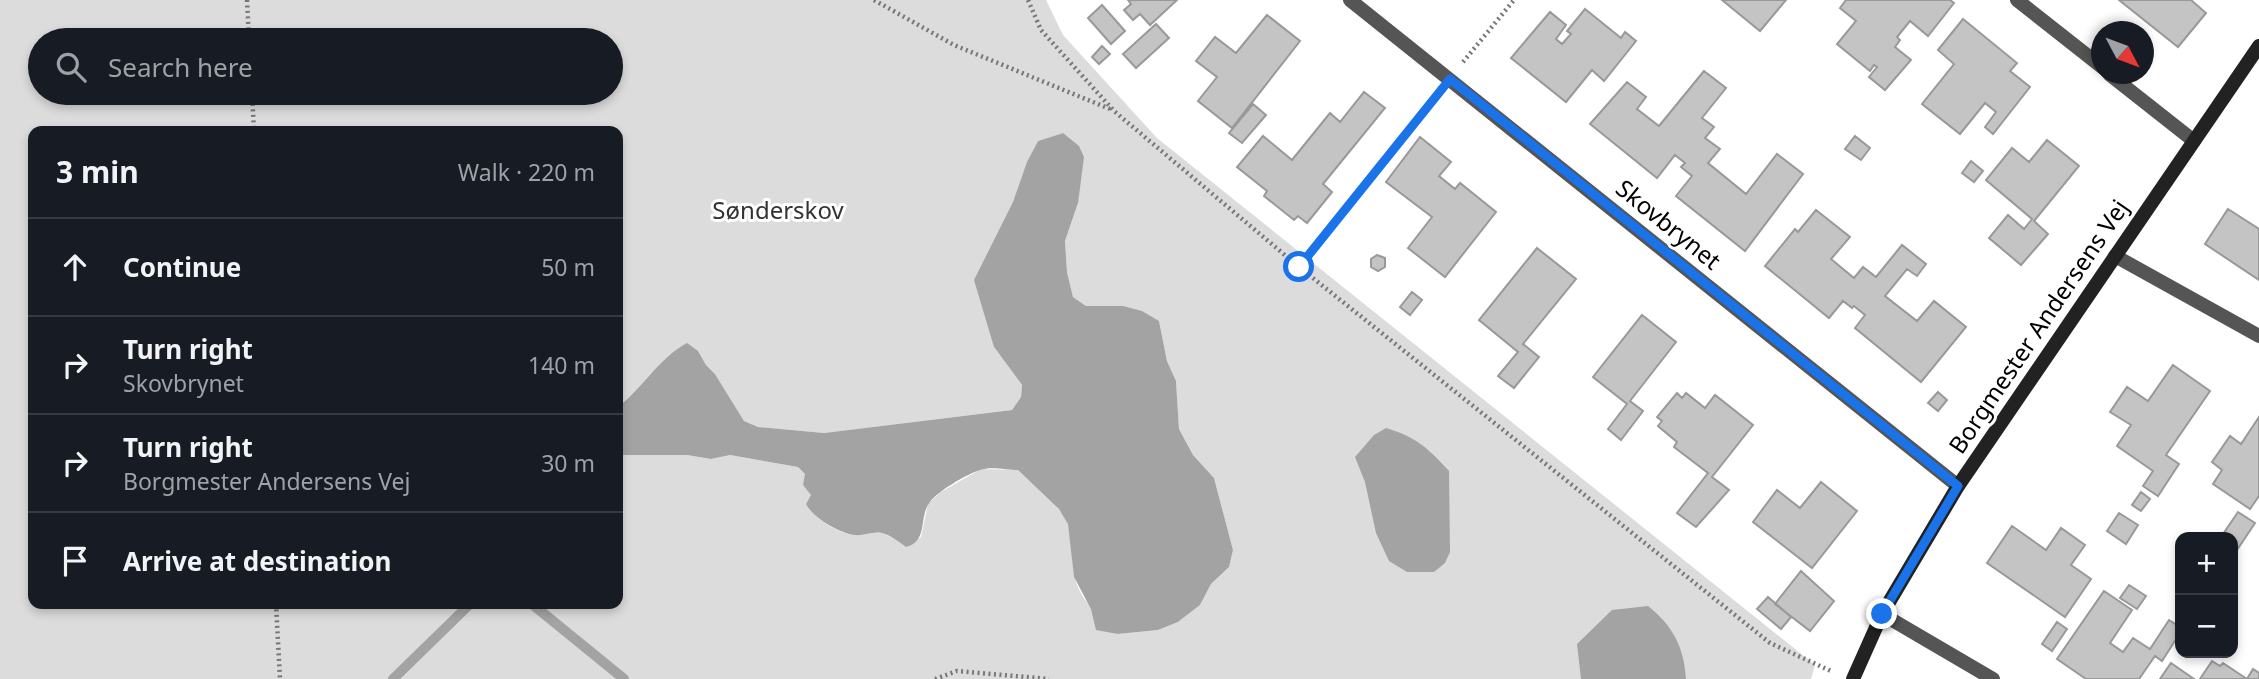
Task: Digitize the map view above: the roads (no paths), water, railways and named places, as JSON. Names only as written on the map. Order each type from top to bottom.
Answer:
[{"type":"street","name":"Skovbrynet","points":[[1350,0],[1958,486]]},
{"type":"street","points":[[2017,0],[2091,58]]},
{"type":"street","name":"Borgmester Andersens Vej","points":[[1853,679],[1882,614],[1958,486],[2259,46]]},
{"type":"street","points":[[2122,84],[2194,141]]},
{"type":"street","points":[[2115,256],[2259,336]]},
{"type":"street","points":[[1882,614],[1993,679]]},
{"type":"waterway","points":[[393,679],[465,609]]},
{"type":"waterway","points":[[538,609],[624,679]]},
{"type":"park label","name":"Sønderskov","points":[[778,211]]}]
